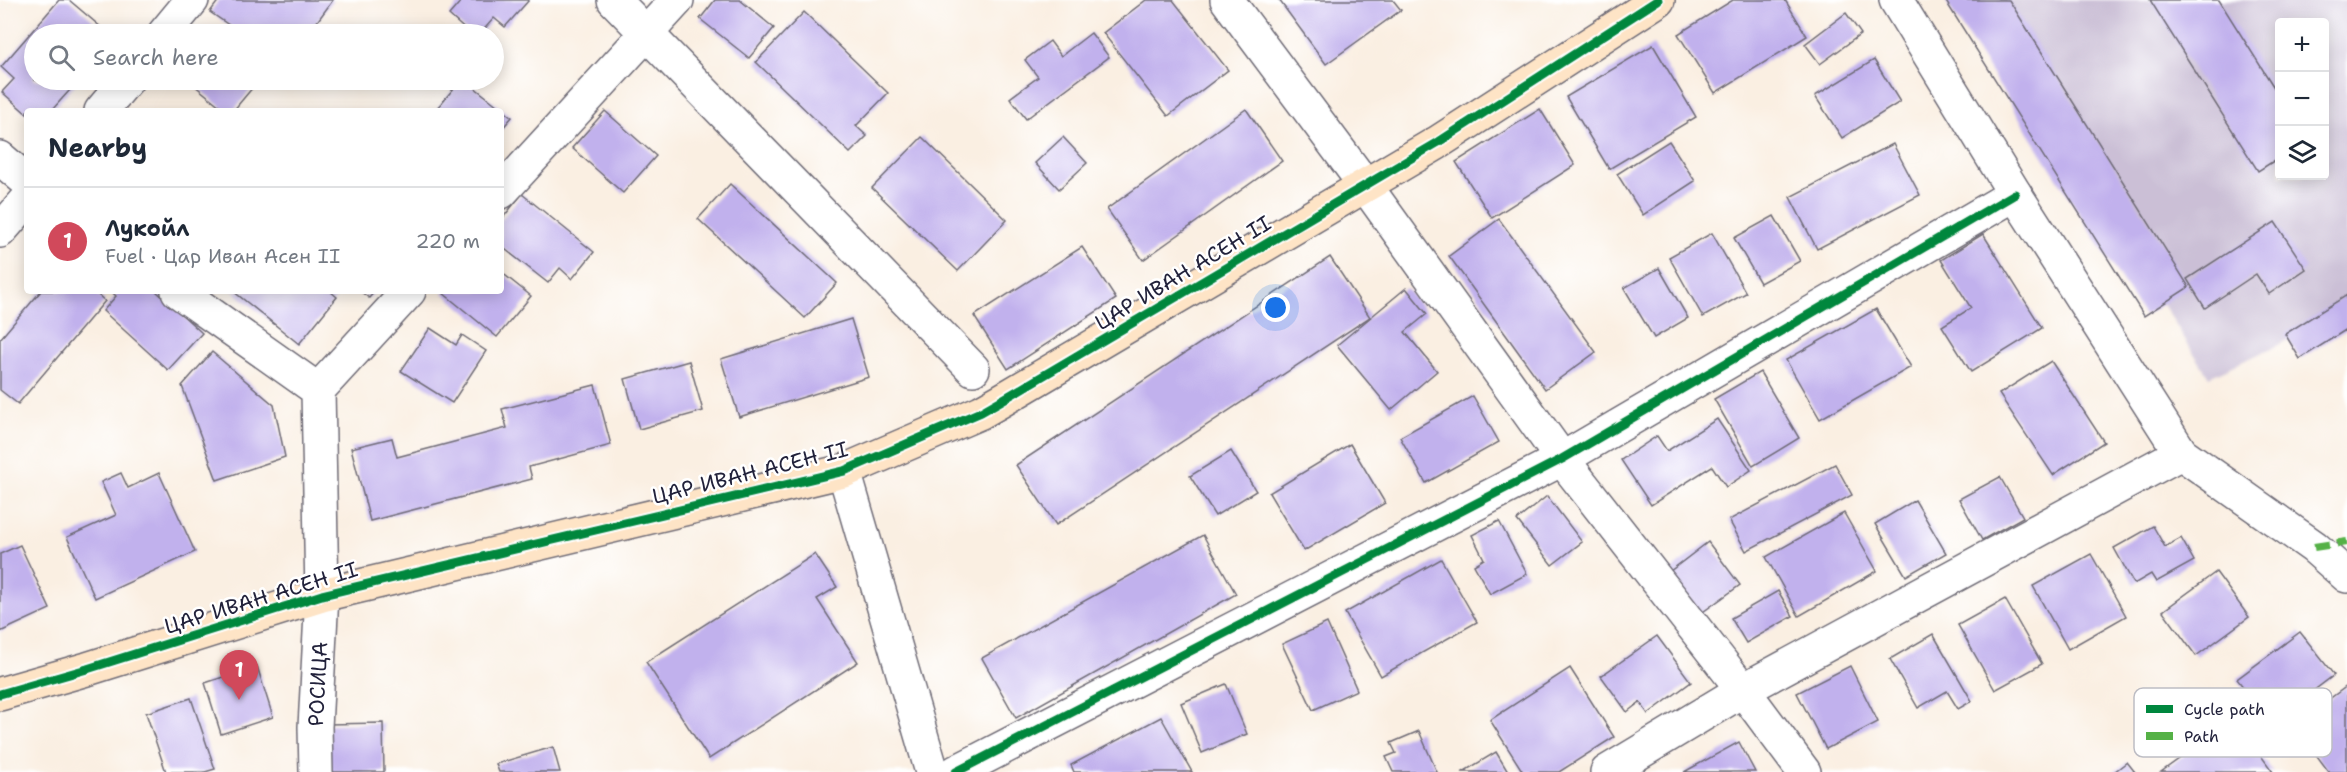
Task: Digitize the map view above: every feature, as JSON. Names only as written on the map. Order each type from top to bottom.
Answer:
[{"type":"street","points":[[172,24],[192,0]]},
{"type":"street","points":[[614,0],[973,369]]},
{"type":"street","points":[[504,189],[677,0]]},
{"type":"street","points":[[1227,0],[1365,185],[1562,459],[1743,690],[1804,772]]},
{"type":"street","name":"ЦАР ИВАН АСЕН II","points":[[0,694],[322,595],[844,471],[981,412],[1437,142],[1658,0]]},
{"type":"street","points":[[1896,0],[2015,194],[2181,453],[2314,547],[2347,576]]},
{"type":"street","points":[[104,108],[119,90]]},
{"type":"street","points":[[0,158],[24,178]]},
{"type":"street","points":[[956,772],[1562,459],[2015,194]]},
{"type":"street","points":[[0,231],[24,203]]},
{"type":"street","points":[[182,294],[318,390],[406,294]]},
{"type":"street","name":"РОСИЦА","points":[[316,772],[315,727],[322,595],[318,390]]},
{"type":"street","points":[[1607,772],[1743,690],[2181,453]]},
{"type":"street","points":[[844,471],[932,772]]},
{"type":"shaded area","points":[[1970,0],[2347,0],[2347,313],[2209,377]]},
{"type":"building","points":[[59,0],[69,0],[97,24],[38,24]]},
{"type":"building","points":[[219,0],[333,0],[315,24],[227,24],[210,12]]},
{"type":"building","points":[[462,0],[529,0],[505,27],[494,18],[489,24],[459,24],[449,15]]},
{"type":"building","points":[[715,0],[740,0],[774,28],[749,58],[700,19]]},
{"type":"building","points":[[1146,0],[1173,0],[1228,70],[1168,116],[1103,33]]},
{"type":"building","points":[[1279,0],[1393,0],[1401,10],[1326,64]]},
{"type":"building","points":[[1733,0],[1785,0],[1807,36],[1715,93],[1678,34]]},
{"type":"building","points":[[1945,0],[2009,0],[2189,287],[2144,316]]},
{"type":"building","points":[[2150,0],[2219,0],[2275,89],[2275,160],[2258,171]]},
{"type":"building","points":[[804,12],[888,93],[856,126],[867,136],[850,153],[756,62]]},
{"type":"building","points":[[1846,13],[1861,34],[1820,64],[1805,44]]},
{"type":"building","points":[[1091,33],[1109,57],[1026,119],[1010,98],[1038,77],[1025,60],[1050,41],[1061,56]]},
{"type":"building","points":[[24,40],[24,90],[70,90],[54,108],[24,108],[24,111],[2,92],[14,79],[1,67]]},
{"type":"building","points":[[1653,45],[1696,117],[1609,169],[1566,97]]},
{"type":"building","points":[[1874,60],[1900,102],[1842,138],[1815,96]]},
{"type":"building","points":[[200,90],[251,90],[236,108],[222,108]]},
{"type":"building","points":[[452,90],[478,90],[501,108],[437,108]]},
{"type":"building","points":[[1246,109],[1282,161],[1143,260],[1107,209]]},
{"type":"building","points":[[1540,109],[1575,165],[1492,218],[1456,162]]},
{"type":"building","points":[[504,111],[512,117],[504,126]]},
{"type":"building","points":[[605,111],[656,156],[623,193],[572,148]]},
{"type":"building","points":[[922,137],[1007,220],[958,271],[872,188]]},
{"type":"building","points":[[1063,137],[1087,163],[1059,189],[1035,163]]},
{"type":"building","points":[[1669,141],[1695,181],[1643,215],[1617,174]]},
{"type":"building","points":[[1893,144],[1920,195],[1817,249],[1790,197]]},
{"type":"building","points":[[730,184],[837,283],[805,318],[698,219]]},
{"type":"building","points":[[522,194],[594,252],[572,279],[560,268],[548,283],[504,248],[504,216]]},
{"type":"building","points":[[1774,216],[1800,261],[1760,283],[1734,238]]},
{"type":"building","points":[[1499,219],[1596,352],[1545,389],[1449,256]]},
{"type":"building","points":[[2275,222],[2306,269],[2269,294],[2256,274],[2205,308],[2187,279]]},
{"type":"building","points":[[1712,233],[1746,293],[1703,317],[1669,257]]},
{"type":"building","points":[[1983,234],[2042,328],[1971,372],[1942,326],[1971,308],[1941,260]]},
{"type":"building","points":[[1082,247],[1116,299],[1008,369],[974,316]]},
{"type":"building","points":[[1330,257],[1370,317],[1056,525],[1016,465]]},
{"type":"building","points":[[1659,268],[1688,318],[1654,338],[1624,288]]},
{"type":"building","points":[[504,274],[531,296],[497,337],[444,294],[504,294]]},
{"type":"building","points":[[1406,288],[1427,314],[1405,332],[1437,371],[1391,410],[1337,345]]},
{"type":"building","points":[[38,294],[97,294],[105,301],[18,404],[0,390],[0,339]]},
{"type":"building","points":[[114,294],[159,294],[202,333],[168,370],[103,311],[116,296]]},
{"type":"building","points":[[237,294],[334,294],[337,297],[299,344]]},
{"type":"building","points":[[2347,295],[2347,329],[2300,359],[2285,334]]},
{"type":"building","points":[[1876,309],[1911,367],[1820,419],[1786,360]]},
{"type":"building","points":[[851,319],[869,377],[739,417],[721,359]]},
{"type":"building","points":[[430,328],[456,345],[462,335],[486,351],[452,403],[401,371]]},
{"type":"building","points":[[212,352],[274,405],[285,457],[217,480],[182,386]]},
{"type":"building","points":[[689,361],[703,411],[639,429],[625,379]]},
{"type":"building","points":[[2051,361],[2104,442],[2053,475],[1999,394]]},
{"type":"building","points":[[1760,372],[1799,438],[1753,466],[1714,399]]},
{"type":"building","points":[[595,385],[611,445],[529,467],[532,479],[370,521],[351,448],[392,438],[397,457],[507,428],[502,409]]},
{"type":"building","points":[[1473,396],[1499,442],[1426,483],[1400,437]]},
{"type":"building","points":[[1717,419],[1751,470],[1726,487],[1712,466],[1651,505],[1621,460],[1657,436],[1667,451]]},
{"type":"building","points":[[1350,444],[1385,503],[1304,551],[1269,493]]},
{"type":"building","points":[[1231,451],[1256,491],[1215,516],[1190,476]]},
{"type":"building","points":[[1835,464],[1852,495],[1746,551],[1729,520]]},
{"type":"building","points":[[121,473],[128,488],[159,473],[195,552],[95,598],[67,537],[116,515],[101,482]]},
{"type":"building","points":[[2000,477],[2023,517],[1982,540],[1959,499]]},
{"type":"building","points":[[1547,496],[1582,542],[1552,565],[1517,520]]},
{"type":"building","points":[[1915,500],[1946,553],[1906,576],[1875,524]]},
{"type":"building","points":[[1844,513],[1877,571],[1799,616],[1766,557]]},
{"type":"building","points":[[1499,521],[1527,574],[1490,594],[1474,565],[1484,559],[1472,535]]},
{"type":"building","points":[[2153,526],[2165,547],[2181,538],[2194,561],[2156,582],[2151,574],[2134,584],[2114,548]]},
{"type":"building","points":[[1203,535],[1236,594],[1016,718],[982,658]]},
{"type":"building","points":[[1708,542],[1740,585],[1700,614],[1669,572]]},
{"type":"building","points":[[20,545],[50,609],[0,632],[0,554]]},
{"type":"building","points":[[815,554],[837,587],[817,599],[858,662],[709,759],[646,662]]},
{"type":"building","points":[[2091,554],[2126,616],[2068,649],[2033,586]]},
{"type":"building","points":[[1441,559],[1477,622],[1381,676],[1345,613]]},
{"type":"building","points":[[2216,572],[2249,617],[2196,656],[2163,611]]},
{"type":"building","points":[[1778,591],[1793,616],[1746,643],[1731,618]]},
{"type":"building","points":[[2005,599],[2042,664],[1995,690],[1958,625]]},
{"type":"building","points":[[1327,623],[1357,690],[1313,710],[1282,644]]},
{"type":"building","points":[[2300,632],[2334,675],[2317,688],[2244,688],[2237,679]]},
{"type":"building","points":[[1933,634],[1972,701],[1958,709],[1947,691],[1918,708],[1890,659]]},
{"type":"building","points":[[1657,636],[1691,682],[1648,714],[1640,702],[1627,712],[1601,676]]},
{"type":"building","points":[[257,666],[273,717],[221,734],[205,683]]},
{"type":"building","points":[[1850,666],[1878,722],[1826,749],[1797,693]]},
{"type":"building","points":[[1570,668],[1614,737],[1559,772],[1523,772],[1490,720]]},
{"type":"building","points":[[1226,684],[1247,734],[1202,753],[1181,703]]},
{"type":"building","points":[[2347,686],[2347,772],[2329,772],[2318,757],[2332,757],[2332,697]]},
{"type":"building","points":[[191,698],[215,769],[205,772],[166,772],[146,713]]},
{"type":"building","points":[[1161,717],[1192,772],[1074,772],[1071,765]]},
{"type":"building","points":[[383,723],[384,772],[328,772],[327,724]]},
{"type":"building","points":[[1419,731],[1437,772],[1393,772],[1386,757],[1396,753],[1391,743]]},
{"type":"building","points":[[1739,742],[1755,772],[1684,772]]},
{"type":"building","points":[[553,747],[560,772],[499,772],[496,764]]},
{"type":"building","points":[[1496,752],[1508,772],[1463,772]]},
{"type":"building","points":[[2182,757],[2262,757],[2273,772],[2161,772]]},
{"type":"building","points":[[2127,762],[2135,772],[2114,772]]},
{"type":"marked path","points":[[2314,547],[2347,542]]},
{"type":"cycle path","points":[[0,694],[322,595],[844,471],[981,412],[1002,400],[1437,143],[1658,0]]},
{"type":"cycle path","points":[[956,772],[1562,459],[2015,194]]},
{"type":"place","name":"Лукойл","points":[[239,700]]}]
